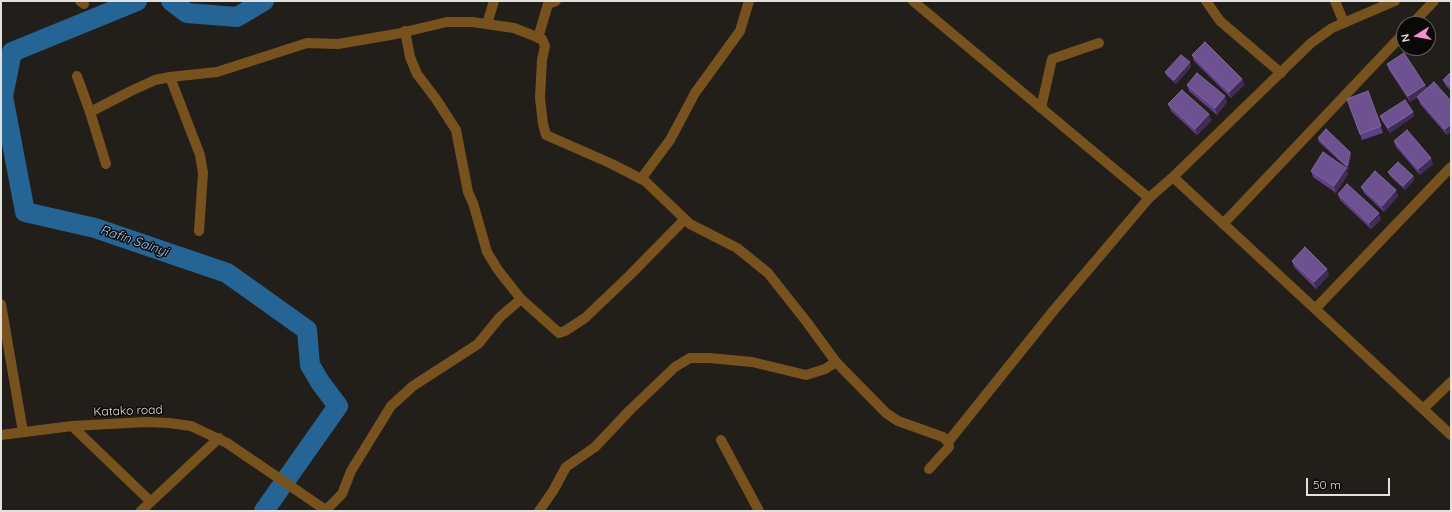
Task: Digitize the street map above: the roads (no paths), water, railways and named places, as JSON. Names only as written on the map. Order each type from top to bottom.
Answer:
[{"type":"street","points":[[487,24],[494,1]]},
{"type":"street","points":[[538,38],[548,4],[556,1]]},
{"type":"street","points":[[641,179],[670,140],[695,93],[740,31],[749,1]]},
{"type":"street","points":[[913,1],[1149,198]]},
{"type":"street","points":[[1206,1],[1220,21],[1281,73]]},
{"type":"street","points":[[1336,1],[1344,23]]},
{"type":"street","points":[[948,442],[1054,310],[1149,198],[1173,177],[1312,43],[1332,28],[1395,1]]},
{"type":"street","points":[[1420,16],[1434,1]]},
{"type":"street","points":[[90,112],[156,80],[217,72],[307,43],[338,44],[447,22],[472,22],[514,28],[542,39],[545,46],[542,60],[540,98],[543,124],[546,135],[612,164],[641,179],[684,220],[737,248],[768,273],[798,310],[836,362],[886,413],[898,421],[943,437],[948,442],[949,447],[929,469]]},
{"type":"street","points":[[405,31],[410,57],[417,74],[436,99],[456,130],[468,192],[473,203],[487,252],[498,270],[521,299],[559,333],[565,331],[585,318],[684,220]]},
{"type":"street","points":[[1223,224],[1396,41]]},
{"type":"street","points":[[1041,108],[1052,59],[1099,43]]},
{"type":"street","points":[[77,76],[106,164]]},
{"type":"street","points":[[170,77],[200,155],[203,173],[199,231]]},
{"type":"street","points":[[1316,309],[1451,167]]},
{"type":"street","points":[[1173,177],[1451,435]]},
{"type":"street","points":[[327,511],[342,494],[351,471],[392,406],[413,386],[478,344],[500,318],[521,299]]},
{"type":"street","points":[[1,304],[23,432]]},
{"type":"street","points":[[538,511],[553,491],[566,467],[595,447],[630,410],[675,367],[690,358],[709,358],[752,362],[806,375],[825,369],[836,362]]},
{"type":"street","points":[[1422,409],[1450,383]]},
{"type":"street","name":"Katako road","points":[[1,435],[72,426],[146,422],[191,426],[219,438],[327,511]]},
{"type":"street","points":[[72,426],[151,502]]},
{"type":"street","points":[[141,511],[219,438]]},
{"type":"street","points":[[721,440],[759,511]]},
{"type":"waterway","name":"Rafin Sainyi","points":[[137,1],[12,52],[3,96],[25,212],[95,228],[227,273],[307,330],[310,365],[320,382],[338,406],[264,511]]},
{"type":"waterway","name":"Rafin Sainyi","points":[[171,1],[187,13],[237,17],[264,1]]}]
